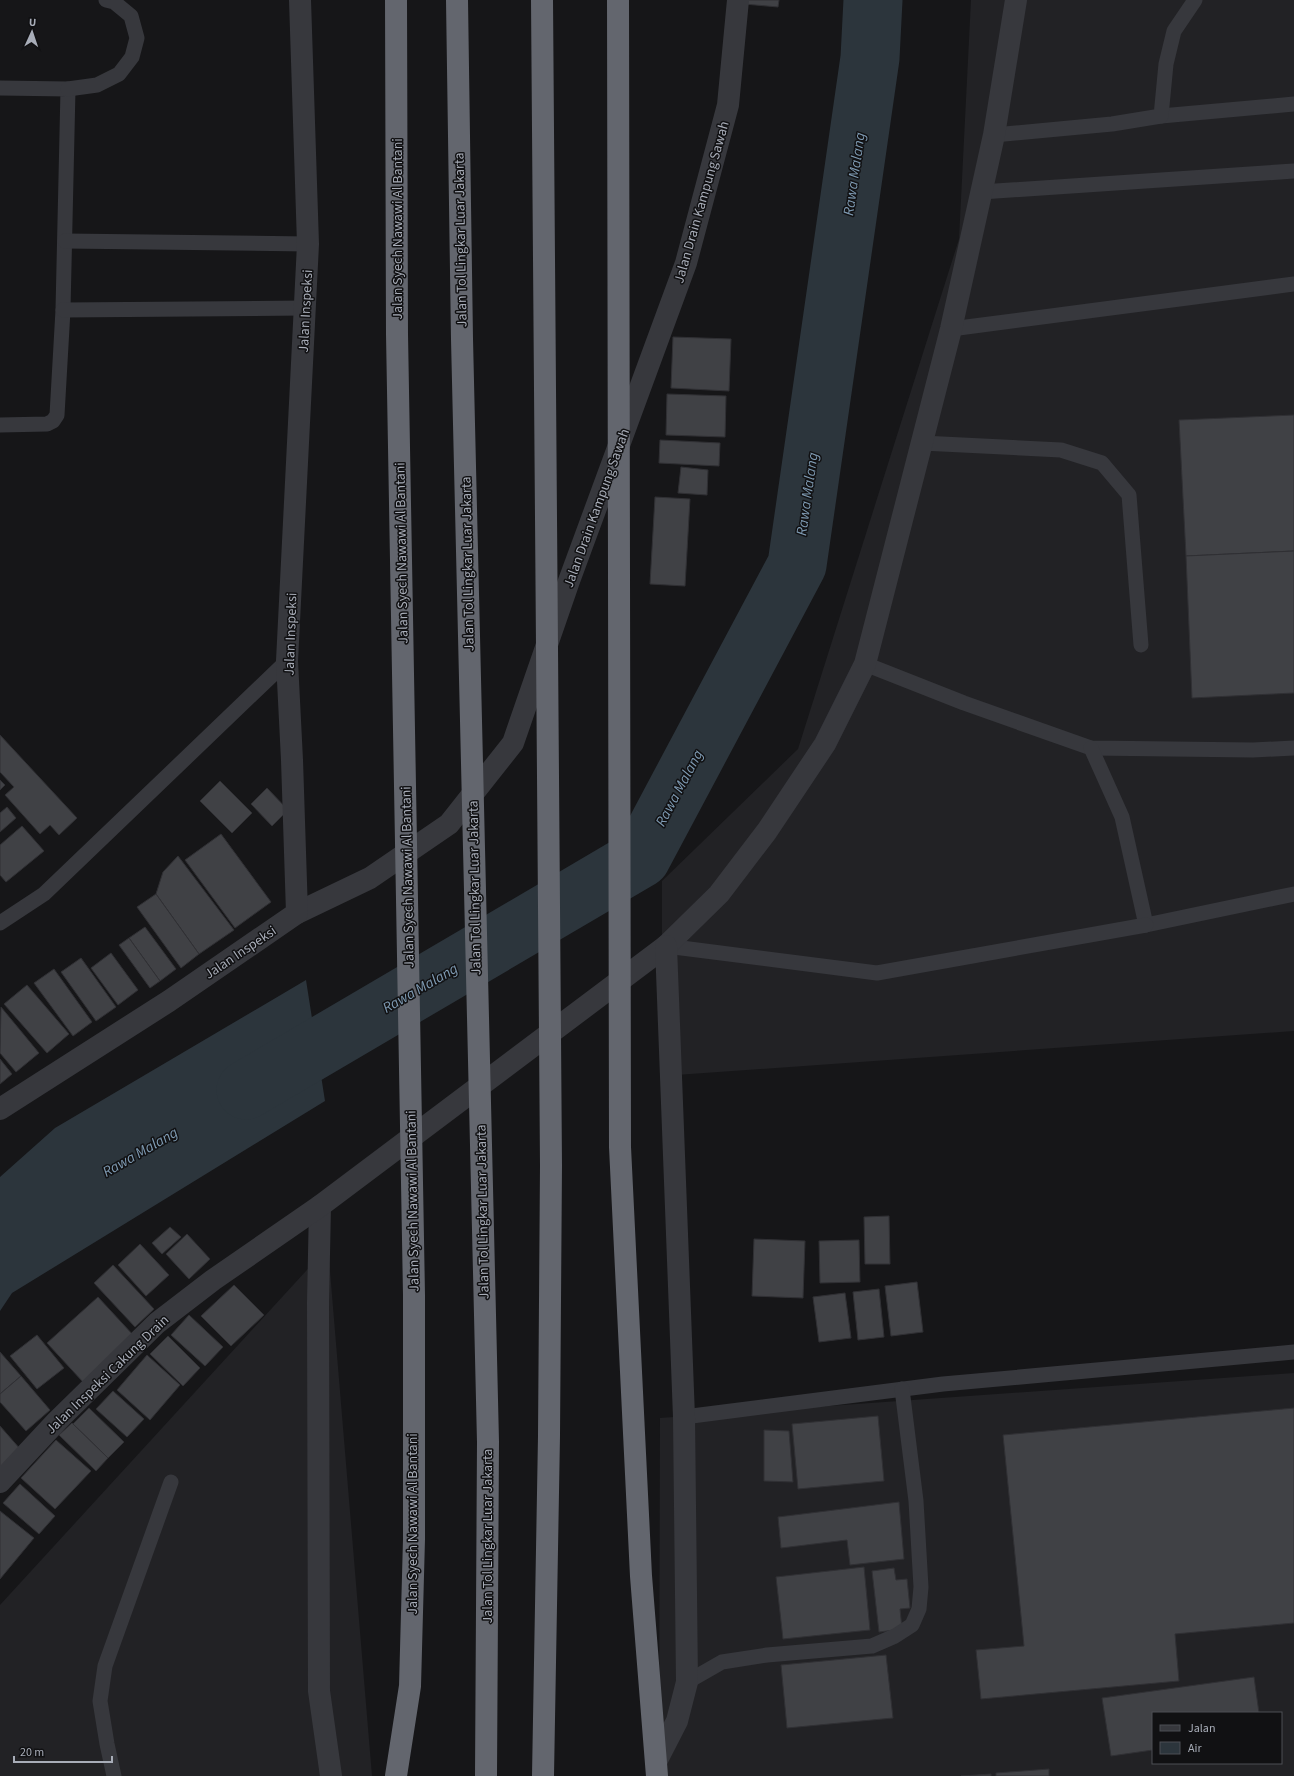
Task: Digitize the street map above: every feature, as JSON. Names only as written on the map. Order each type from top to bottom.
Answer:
[{"type":"highway","name":"Jalan Syech Nawawi Al Bantani","points":[[396,0],[397,334],[414,1295],[414,1540],[410,1686],[396,1776]]},
{"type":"highway","name":"Jalan Tol Lingkar Luar Jakarta","points":[[457,0],[462,339],[488,1442],[486,1776]]},
{"type":"highway","points":[[542,0],[551,1165],[550,1436],[543,1776]]},
{"type":"highway","points":[[618,0],[620,1147],[641,1576],[657,1768]]},
{"type":"street","name":"Jalan Inspeksi","points":[[0,1109],[169,1001],[297,913],[287,661],[308,244],[300,0]]},
{"type":"street","name":"Jalan Drain Kampung Sawah","points":[[297,913],[370,878],[449,824],[513,743],[569,581],[686,263],[728,105],[738,0]]},
{"type":"street","name":"Jalan Inspeksi Cakung Drain","points":[[0,1482],[57,1421],[157,1323],[213,1280],[320,1206],[666,946],[719,894],[767,831],[825,744],[865,664],[951,329],[994,135],[1016,0]]},
{"type":"street","points":[[657,1768],[677,1721],[687,1682],[684,1417],[666,946]]},
{"type":"street","points":[[320,1206],[318,1303],[319,1691],[331,1776]]},
{"type":"lane","points":[[0,88],[68,89],[97,85],[119,74],[132,57],[137,38],[131,16],[114,2],[106,0]]},
{"type":"lane","points":[[1161,116],[1166,64],[1174,31],[1195,0]]},
{"type":"lane","points":[[0,425],[47,424],[53,421],[57,415],[63,310],[68,89]]},
{"type":"lane","points":[[994,135],[1112,124],[1161,116],[1294,104]]},
{"type":"lane","points":[[981,192],[1294,171]]},
{"type":"lane","points":[[65,240],[308,244]]},
{"type":"lane","points":[[951,329],[1294,284]]},
{"type":"lane","points":[[63,310],[305,308]]},
{"type":"lane","points":[[922,443],[1060,450],[1102,463],[1129,495],[1141,646]]},
{"type":"lane","points":[[0,923],[44,894],[287,661]]},
{"type":"lane","points":[[865,664],[964,703],[1091,748],[1253,750],[1294,748]]},
{"type":"lane","points":[[1091,748],[1122,817],[1146,925]]},
{"type":"lane","points":[[666,946],[877,973],[1146,925],[1294,894]]},
{"type":"lane","points":[[684,1417],[902,1389],[1294,1352]]},
{"type":"lane","points":[[687,1682],[722,1662],[767,1655],[872,1646],[896,1636],[912,1625],[919,1609],[922,1587],[916,1500],[902,1389]]},
{"type":"lane","points":[[114,1776],[100,1701],[105,1666],[171,1482]]},
{"type":"shaded area","points":[[971,0],[1294,0],[1294,1031],[662,1076],[662,881],[798,749],[959,239]]},
{"type":"shaded area","points":[[328,1247],[372,1776],[0,1776],[0,1605]]},
{"type":"shaded area","points":[[1294,1373],[1294,1776],[659,1776],[660,1418]]},
{"type":"water","points":[[306,980],[325,1101],[12,1293],[0,1311],[0,1177],[55,1128]]},
{"type":"building","points":[[745,0],[779,0],[778,7],[744,4]]},
{"type":"building","points":[[673,337],[731,339],[729,391],[671,388]]},
{"type":"building","points":[[667,394],[726,396],[725,437],[666,435]]},
{"type":"building","points":[[1294,415],[1294,551],[1186,556],[1179,420]]},
{"type":"building","points":[[660,440],[720,443],[719,466],[659,463]]},
{"type":"building","points":[[681,467],[708,470],[707,495],[678,493]]},
{"type":"building","points":[[655,497],[690,499],[685,586],[650,584]]},
{"type":"building","points":[[1294,551],[1294,693],[1192,698],[1186,556]]},
{"type":"building","points":[[0,735],[77,818],[59,835],[50,825],[40,834],[5,795],[14,787],[0,772]]},
{"type":"building","points":[[0,780],[5,785],[0,790]]},
{"type":"building","points":[[220,781],[252,813],[232,833],[200,801]]},
{"type":"building","points":[[267,788],[288,810],[272,826],[251,804]]},
{"type":"building","points":[[7,807],[16,818],[0,832],[0,813]]},
{"type":"building","points":[[22,826],[44,851],[6,882],[0,875],[0,845]]},
{"type":"building","points":[[221,834],[271,902],[235,928],[185,860]]},
{"type":"building","points":[[178,856],[234,930],[199,954],[156,894],[163,872]]},
{"type":"building","points":[[156,894],[199,954],[181,968],[137,907]]},
{"type":"building","points":[[145,927],[176,969],[160,981],[129,938]]},
{"type":"building","points":[[129,938],[160,981],[150,988],[119,945]]},
{"type":"building","points":[[111,953],[138,990],[118,1005],[91,968]]},
{"type":"building","points":[[81,958],[116,1007],[96,1021],[61,972]]},
{"type":"building","points":[[54,969],[92,1022],[73,1036],[34,983]]},
{"type":"building","points":[[27,985],[69,1034],[47,1053],[4,1004]]},
{"type":"building","points":[[1,1007],[39,1053],[16,1072],[0,1053]]},
{"type":"building","points":[[0,1059],[12,1074],[0,1084]]},
{"type":"building","points":[[889,1216],[890,1264],[865,1264],[864,1217]]},
{"type":"building","points":[[170,1227],[181,1237],[162,1254],[152,1243]]},
{"type":"building","points":[[187,1234],[210,1259],[189,1279],[166,1254]]},
{"type":"building","points":[[754,1239],[805,1241],[803,1298],[752,1296]]},
{"type":"building","points":[[859,1240],[860,1282],[820,1283],[819,1241]]},
{"type":"building","points":[[140,1244],[169,1275],[146,1296],[118,1265]]},
{"type":"building","points":[[113,1265],[154,1309],[135,1327],[94,1283]]},
{"type":"building","points":[[917,1282],[923,1332],[891,1336],[885,1286]]},
{"type":"building","points":[[234,1285],[264,1315],[231,1346],[201,1316]]},
{"type":"building","points":[[879,1289],[884,1337],[858,1340],[853,1292]]},
{"type":"building","points":[[845,1293],[851,1338],[819,1342],[813,1297]]},
{"type":"building","points":[[98,1297],[134,1336],[83,1382],[47,1343]]},
{"type":"building","points":[[189,1315],[223,1347],[205,1366],[171,1335]]},
{"type":"building","points":[[37,1335],[64,1368],[37,1389],[10,1356]]},
{"type":"building","points":[[168,1336],[200,1368],[183,1386],[150,1354]]},
{"type":"building","points":[[0,1352],[21,1376],[0,1394]]},
{"type":"building","points":[[147,1355],[180,1385],[150,1420],[117,1390]]},
{"type":"building","points":[[21,1376],[50,1410],[26,1431],[0,1402],[0,1394]]},
{"type":"building","points":[[113,1391],[144,1419],[127,1437],[96,1409]]},
{"type":"building","points":[[89,1408],[124,1442],[108,1458],[73,1424]]},
{"type":"building","points":[[1294,1408],[1294,1623],[1175,1634],[1179,1681],[981,1699],[976,1650],[1024,1646],[1003,1435]]},
{"type":"building","points":[[878,1416],[884,1481],[798,1489],[792,1424]]},
{"type":"building","points":[[72,1423],[108,1458],[96,1471],[59,1435]]},
{"type":"building","points":[[0,1426],[21,1450],[0,1469]]},
{"type":"building","points":[[764,1430],[789,1431],[793,1482],[764,1481]]},
{"type":"building","points":[[56,1440],[91,1471],[55,1509],[21,1478]]},
{"type":"building","points":[[20,1484],[55,1516],[39,1534],[3,1503]]},
{"type":"building","points":[[899,1502],[904,1559],[850,1565],[847,1540],[781,1548],[778,1517]]},
{"type":"building","points":[[0,1511],[34,1538],[0,1579]]},
{"type":"building","points":[[864,1567],[870,1630],[783,1639],[776,1577]]},
{"type":"building","points":[[894,1568],[896,1580],[907,1579],[910,1608],[900,1609],[902,1629],[879,1632],[872,1571]]},
{"type":"building","points":[[886,1655],[893,1718],[787,1728],[781,1665]]},
{"type":"building","points":[[1254,1677],[1259,1712],[1152,1712],[1152,1750],[1111,1756],[1102,1698]]},
{"type":"building","points":[[1049,1769],[1049,1776],[996,1776],[996,1773]]},
{"type":"building","points":[[991,1774],[991,1776],[961,1776]]},
{"type":"waterway","name":"Rawa Malang","points":[[246,1090],[641,858],[797,565],[870,58],[873,0]]}]
